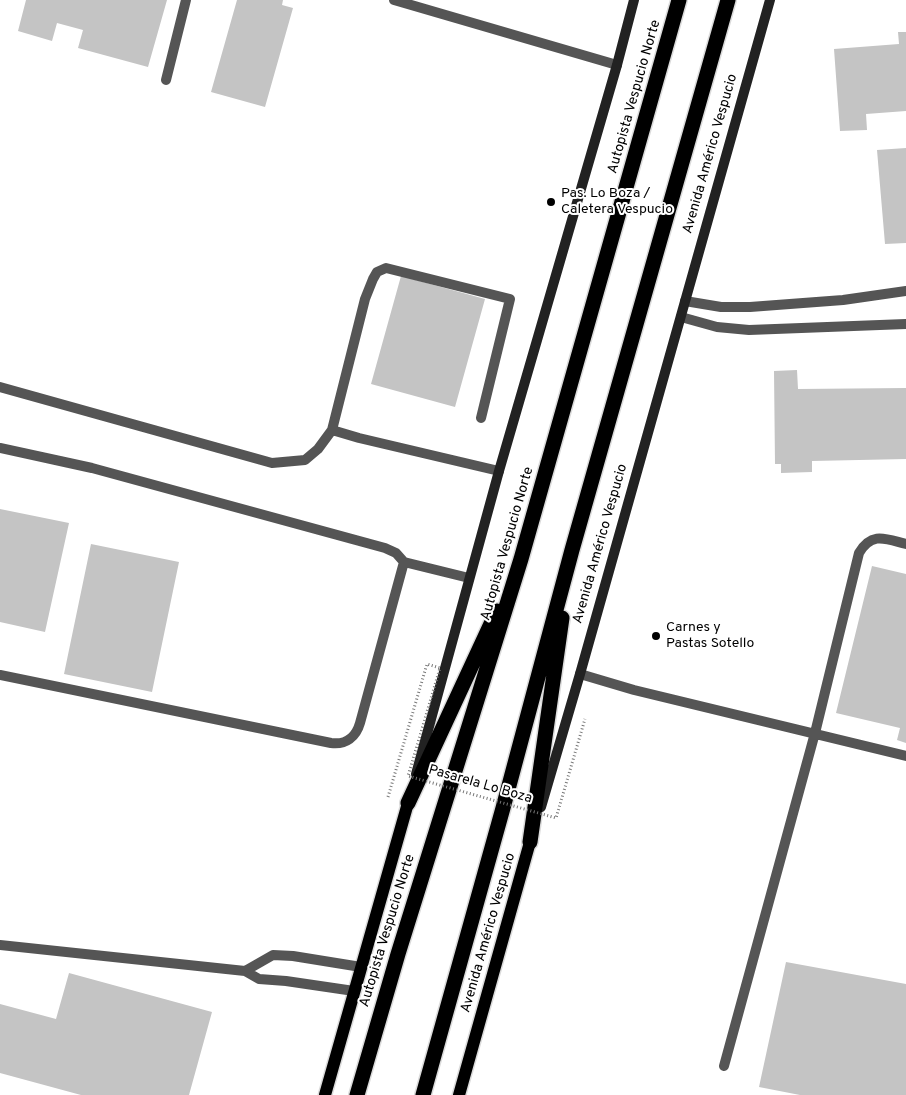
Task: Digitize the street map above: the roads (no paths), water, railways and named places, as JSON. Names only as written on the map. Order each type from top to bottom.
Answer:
[{"type":"highway","name":"Autopista Vespucio Norte","points":[[357,1095],[409,918],[521,559],[679,0]]},
{"type":"highway","points":[[423,1095],[506,799],[572,550],[728,0]]},
{"type":"highway","points":[[530,842],[572,550]]},
{"type":"highway","points":[[408,803],[521,559]]},
{"type":"main road","points":[[324,1095],[408,803],[499,471],[617,65],[634,0]]},
{"type":"main road","name":"Avenida Américo Vespucio","points":[[459,1095],[770,0]]},
{"type":"lane","points":[[166,80],[186,0]]},
{"type":"lane","points":[[394,0],[617,65]]},
{"type":"lane","points":[[0,387],[272,463],[305,460],[318,448],[332,430],[366,299],[377,272],[386,268],[510,299],[481,418]]},
{"type":"lane","points":[[685,301],[721,307],[750,307],[842,300],[906,291]]},
{"type":"lane","points":[[681,317],[717,327],[749,330],[906,324]]},
{"type":"lane","points":[[332,430],[499,471]]},
{"type":"lane","points":[[0,448],[92,468],[385,548],[396,554],[404,562],[469,578]]},
{"type":"lane","points":[[724,1066],[815,733],[859,553],[863,546],[874,538],[880,537],[906,544]]},
{"type":"lane","points":[[0,675],[331,743],[342,743],[354,736],[358,730],[404,562]]},
{"type":"lane","points":[[580,674],[634,690],[906,756]]},
{"type":"lane","points":[[0,945],[245,971],[259,978],[354,991]]},
{"type":"lane","points":[[245,971],[272,955],[293,956],[361,967]]},
{"type":"place","name":"Pas. Lo Boza / Caletera Vespucio","points":[[551,202]]},
{"type":"place","name":"Carnes y Pastas Sotello","points":[[656,636]]}]
